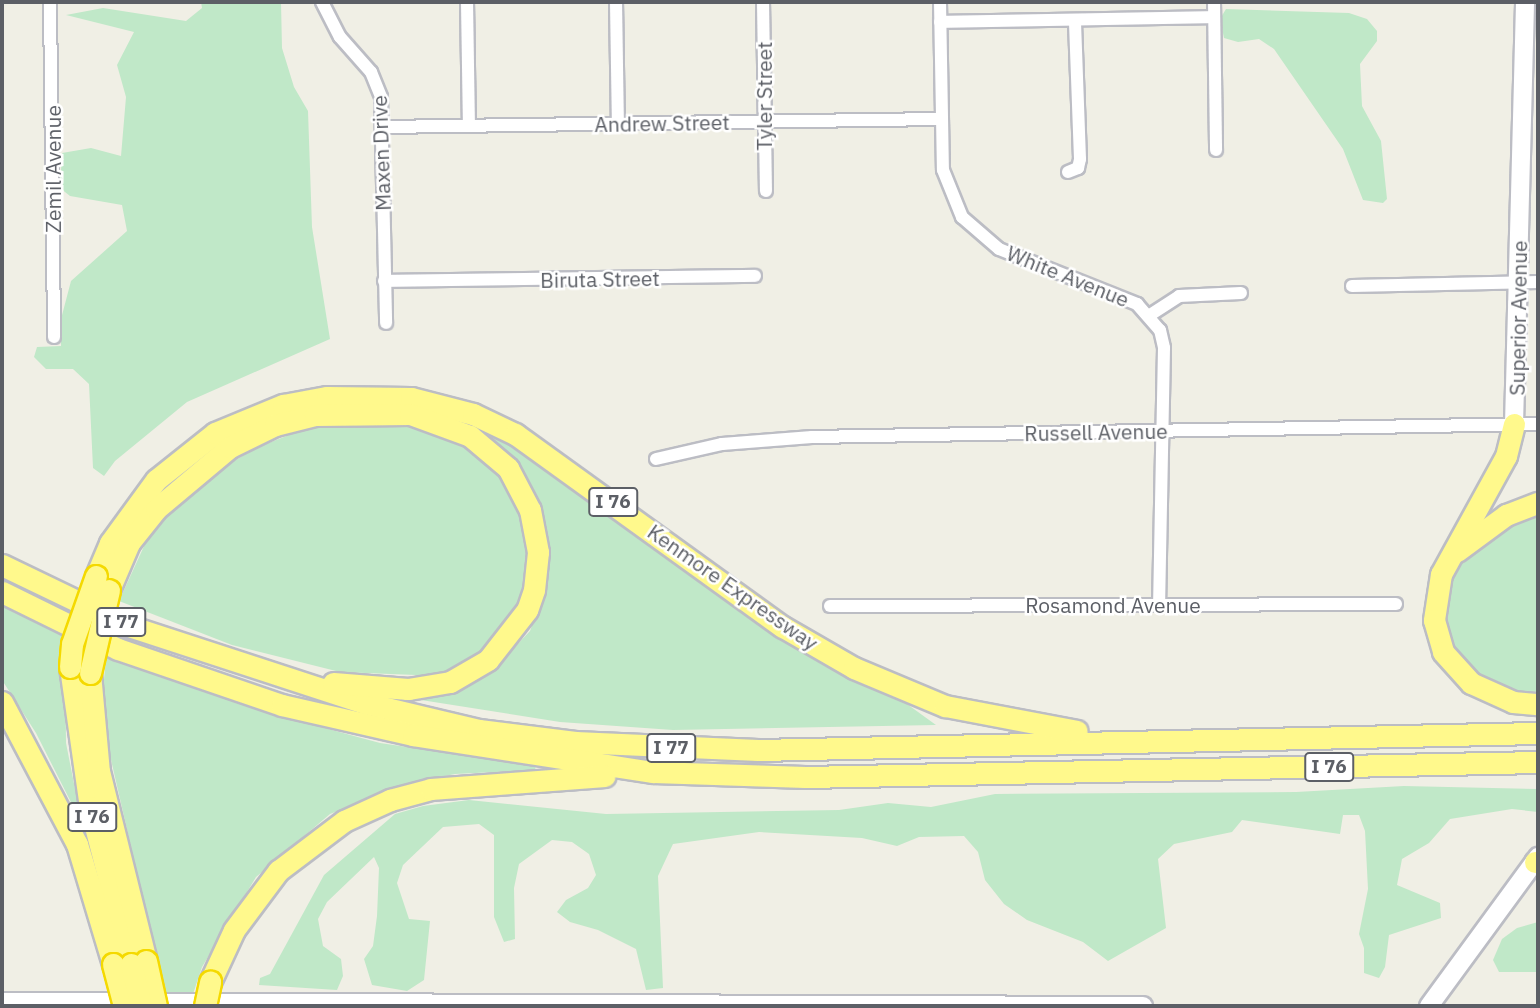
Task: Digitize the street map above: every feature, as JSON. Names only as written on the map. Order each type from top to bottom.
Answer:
[{"type":"highway","name":"Kenmore Expressway","points":[[103,583],[110,543],[156,480],[215,433],[283,405],[327,397],[411,398],[473,414],[515,434],[783,627],[888,684],[945,706],[1044,728],[1173,740]]},
{"type":"highway","points":[[103,583],[129,543],[192,475],[230,447],[275,425],[315,415],[410,414],[446,424],[493,453],[521,487],[535,530],[534,590],[504,643],[472,673],[450,682],[408,689],[344,686],[182,643]]},
{"type":"highway","points":[[1514,424],[1506,456],[1450,557],[1434,605],[1444,652],[1479,689],[1513,702],[1538,704]]},
{"type":"highway","points":[[1450,557],[1496,521],[1538,503]]},
{"type":"highway","name":"I 77","points":[[2,565],[129,626],[365,704],[479,730],[575,742],[758,750],[1173,740]]},
{"type":"highway","name":"I 76","points":[[103,583],[72,644],[80,670],[90,807],[141,1006]]},
{"type":"highway","name":"I 77","points":[[2,592],[117,649],[282,705],[413,735],[653,772]]},
{"type":"highway","points":[[2,702],[77,844],[130,963],[156,1006]]},
{"type":"highway","name":"I 76","points":[[1173,740],[1538,733]]},
{"type":"highway","name":"I 76","points":[[205,1006],[211,982],[234,930],[278,871],[310,842],[357,814],[410,794],[451,786],[653,772],[805,777],[1538,762]]},
{"type":"highway","points":[[124,1006],[130,963]]},
{"type":"street","name":"Zemil Avenue","points":[[50,2],[54,337]]},
{"type":"street","name":"Maxen Drive","points":[[322,2],[340,37],[372,72],[381,97],[386,323]]},
{"type":"street","points":[[467,2],[469,126]]},
{"type":"street","points":[[616,2],[618,124]]},
{"type":"street","name":"Tyler Street","points":[[763,2],[766,191]]},
{"type":"street","name":"White Avenue","points":[[940,2],[941,119],[946,182],[967,224],[999,249],[1137,304],[1150,315],[1164,348],[1159,605]]},
{"type":"street","points":[[1214,2],[1216,150]]},
{"type":"street","name":"Superior Avenue","points":[[1514,424],[1525,2]]},
{"type":"street","points":[[940,22],[1214,17]]},
{"type":"street","points":[[1068,172],[1079,168],[1080,159],[1075,20]]},
{"type":"street","name":"Andrew Street","points":[[382,127],[941,119]]},
{"type":"street","name":"Biruta Street","points":[[384,281],[755,276]]},
{"type":"street","points":[[1352,286],[1538,282]]},
{"type":"street","points":[[1150,315],[1179,296],[1241,293]]},
{"type":"street","name":"Russell Avenue","points":[[656,459],[722,444],[812,437],[1538,424]]},
{"type":"street","name":"Rosamond Avenue","points":[[830,606],[1396,604]]},
{"type":"street","points":[[1429,1006],[1537,861]]},
{"type":"street","points":[[2,1002],[1143,1006]]},
{"type":"green space","points":[[201,2],[281,2],[282,48],[294,87],[308,111],[312,227],[330,339],[187,402],[115,461],[104,476],[93,468],[89,384],[73,369],[46,369],[34,357],[37,347],[61,346],[61,319],[71,281],[127,231],[122,205],[70,196],[60,188],[62,153],[91,148],[121,156],[126,97],[117,65],[134,32],[66,15],[103,8],[186,21],[202,8]]},
{"type":"green space","points":[[1226,9],[1349,13],[1367,19],[1377,31],[1377,41],[1360,64],[1362,106],[1381,141],[1387,199],[1383,203],[1363,200],[1343,149],[1274,49],[1259,39],[1238,42],[1224,38],[1220,19]]},
{"type":"green space","points":[[465,420],[498,434],[795,647],[907,704],[936,725],[673,730],[560,722],[421,700],[471,684],[494,669],[530,631],[548,581],[547,530],[533,488],[510,458]]},
{"type":"green space","points":[[351,422],[405,425],[451,436],[478,453],[501,476],[516,503],[524,528],[527,560],[522,597],[491,645],[466,666],[441,676],[340,672],[232,645],[119,601],[145,544],[175,507],[217,471],[256,448],[299,431]]},
{"type":"green space","points":[[1538,509],[1538,698],[1490,686],[1450,652],[1440,598],[1460,560],[1481,538]]},
{"type":"green space","points":[[2,606],[65,637],[66,743],[82,824],[36,733],[2,680]]},
{"type":"green space","points":[[106,657],[269,713],[380,743],[536,766],[535,770],[455,774],[409,783],[330,814],[256,877],[202,967],[193,994],[165,995],[109,751],[103,691]]},
{"type":"green space","points":[[1404,786],[1538,789],[1538,812],[1512,809],[1450,819],[1429,843],[1402,859],[1397,885],[1440,903],[1441,918],[1389,935],[1385,967],[1379,978],[1364,973],[1364,948],[1359,934],[1368,889],[1365,831],[1359,815],[1343,815],[1340,834],[1242,820],[1232,832],[1174,844],[1158,859],[1166,928],[1108,961],[1083,942],[1027,920],[1004,904],[985,880],[978,852],[964,836],[919,837],[897,846],[862,838],[759,832],[673,844],[658,876],[663,988],[646,990],[636,949],[598,930],[570,922],[557,912],[566,900],[588,888],[596,875],[589,854],[572,842],[552,840],[519,864],[514,888],[515,939],[504,942],[494,917],[494,835],[479,824],[443,827],[403,865],[397,883],[409,919],[430,921],[424,980],[407,991],[372,985],[364,959],[373,946],[377,916],[379,868],[374,857],[327,902],[318,919],[323,946],[341,959],[343,976],[337,990],[259,985],[260,978],[270,974],[324,875],[395,814],[423,806],[469,800],[606,814],[839,810],[888,803],[931,807],[995,794],[1296,792]]},
{"type":"green space","points":[[1538,922],[1538,972],[1499,972],[1493,960],[1502,939],[1517,928]]}]
